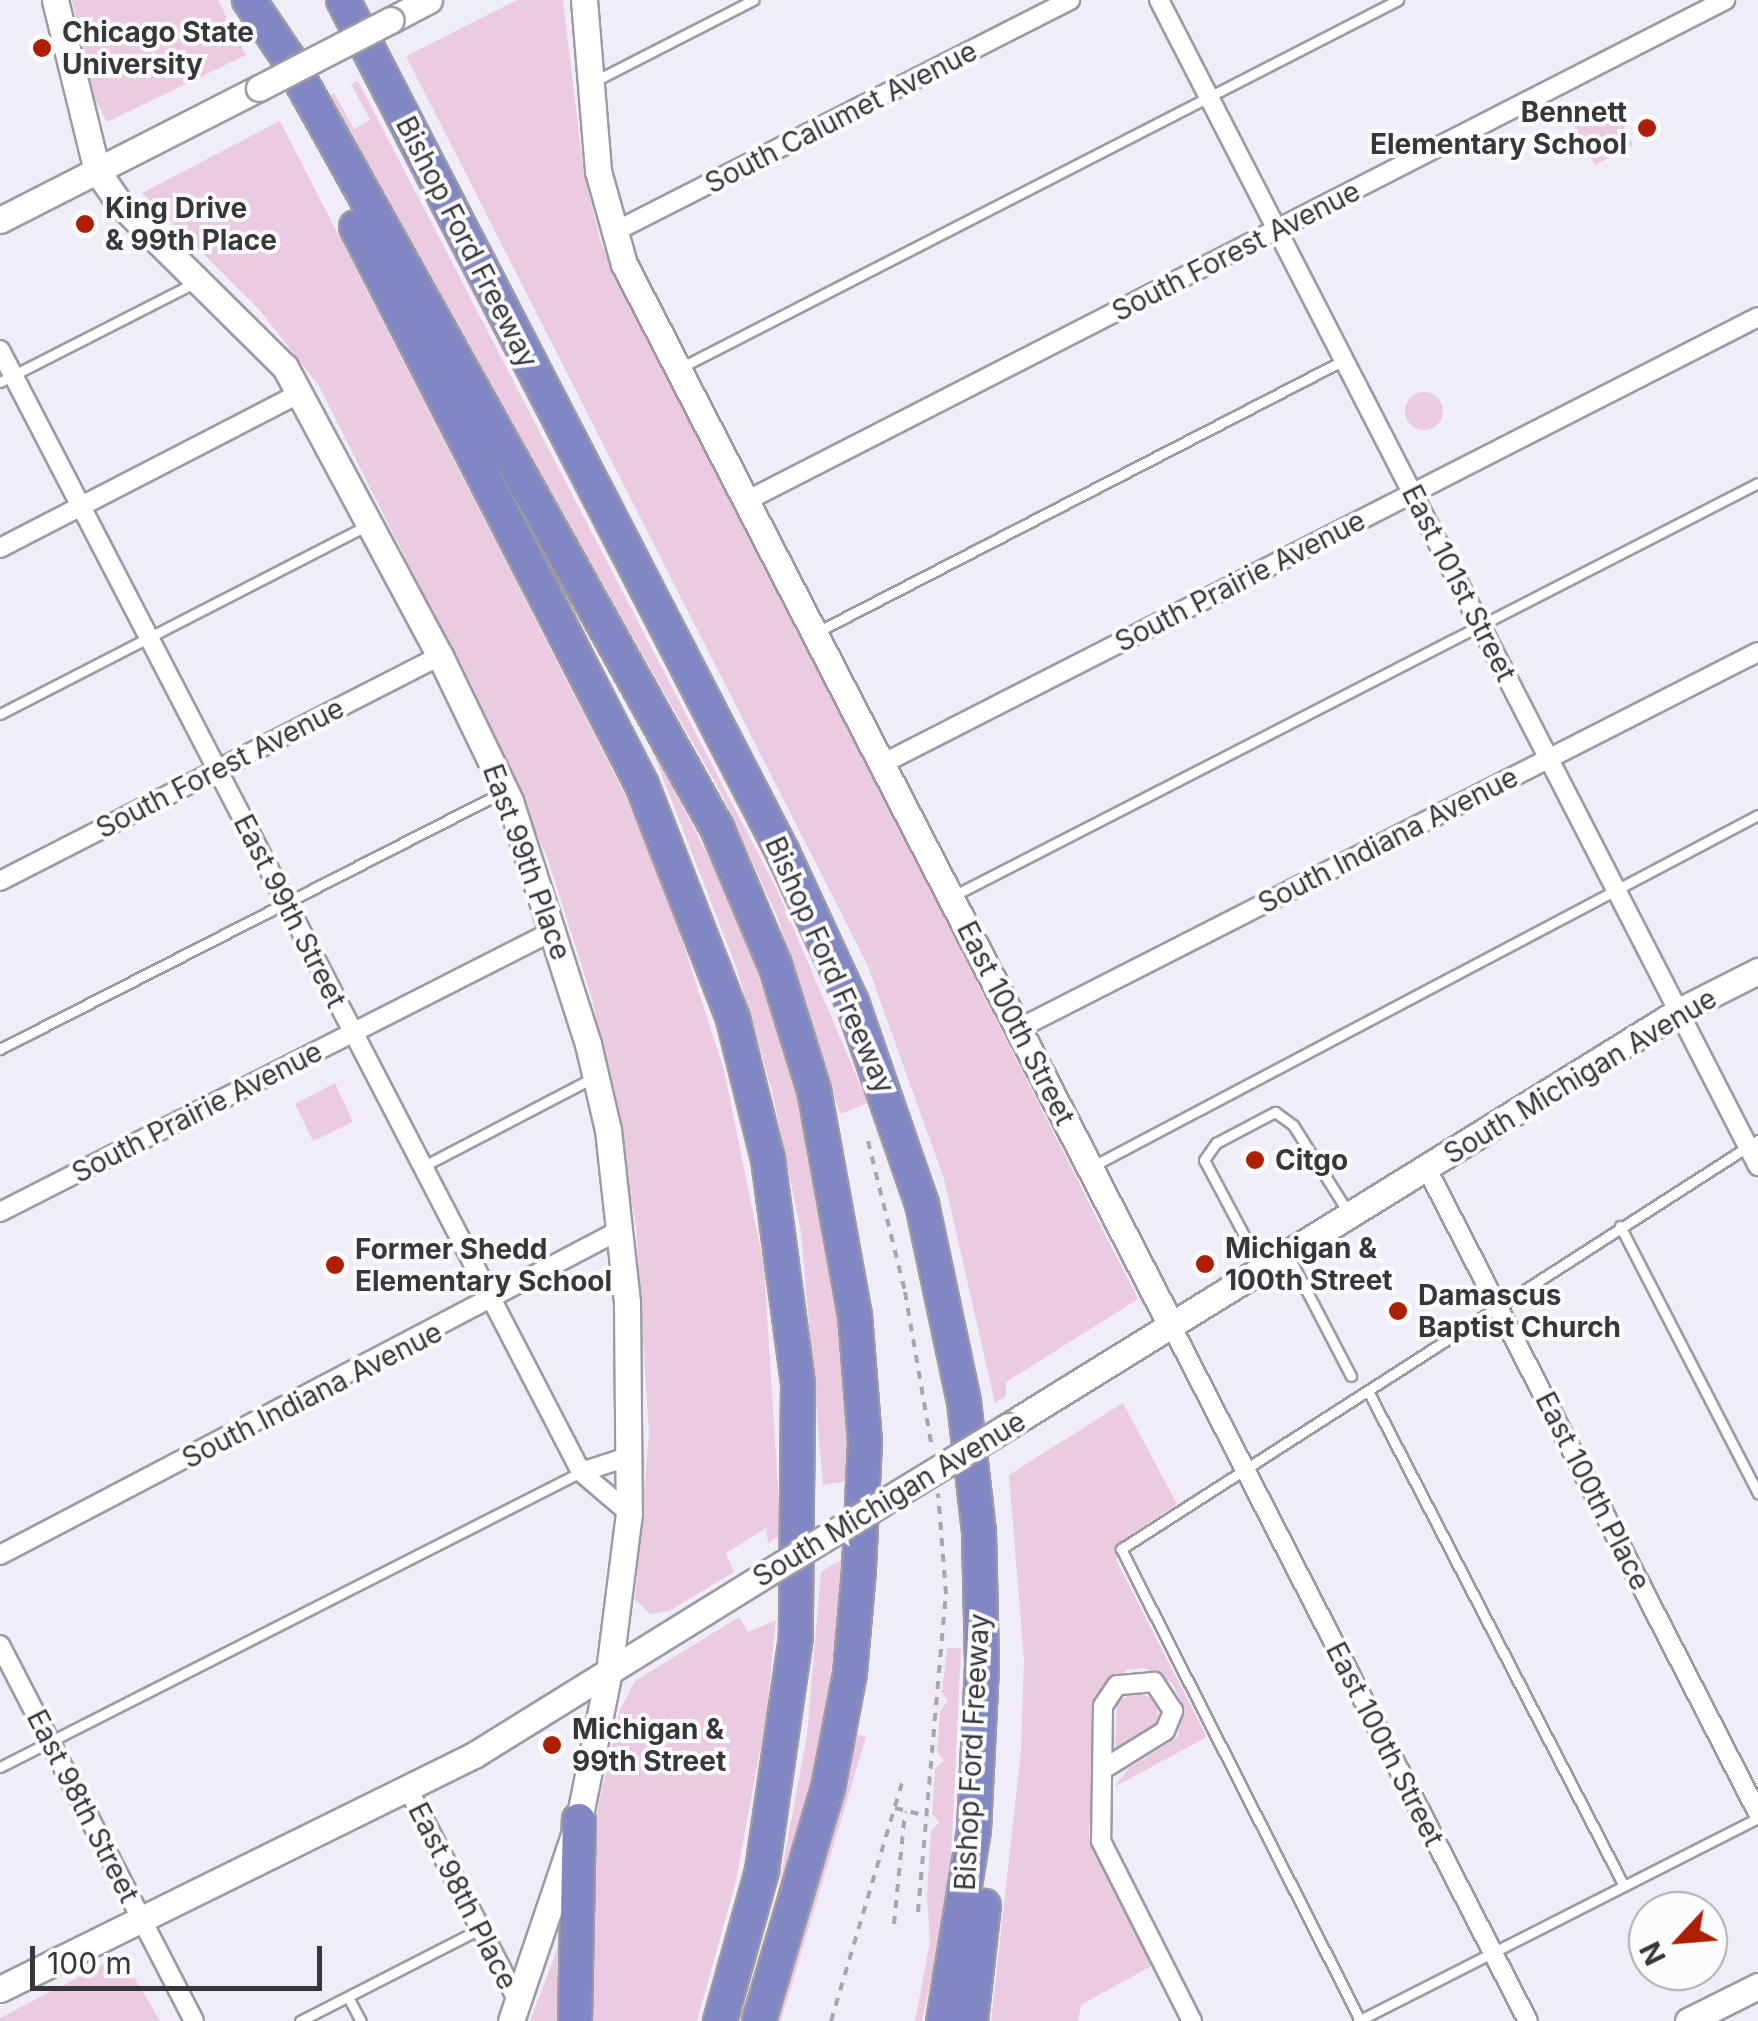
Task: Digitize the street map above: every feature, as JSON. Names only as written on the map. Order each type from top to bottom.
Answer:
[{"type":"highway","points":[[241,0],[642,785],[733,1019],[768,1159],[798,1385],[796,1637],[762,1871],[720,2021]]},
{"type":"highway","points":[[249,0],[288,58],[717,828],[774,965],[814,1090],[856,1314],[865,1441],[859,1570],[850,1673],[828,1788],[759,2021]]},
{"type":"highway","name":"Bishop Ford Freeway","points":[[343,0],[782,852],[890,1098],[945,1296],[964,1402],[979,1532],[982,1666],[974,1830],[943,2021]]},
{"type":"highway","points":[[971,2021],[999,1752],[982,1666]]},
{"type":"highway","points":[[575,2021],[579,1820]]},
{"type":"street","points":[[55,0],[96,171]]},
{"type":"street","points":[[0,220],[429,0]]},
{"type":"street","name":"East 100th Street","points":[[584,0],[598,170],[612,234],[1528,2021]]},
{"type":"street","name":"South Calumet Avenue","points":[[612,234],[1070,0]]},
{"type":"street","name":"East 101st Street","points":[[1159,0],[1616,890],[1753,1142],[1758,1166]]},
{"type":"street","name":"South Forest Avenue","points":[[746,501],[1725,0]]},
{"type":"street","name":"East 99th Place","points":[[96,171],[120,204],[270,350],[302,392],[440,656],[505,792],[555,930],[596,1076],[620,1230],[631,1456],[629,1513],[609,1671],[579,1820],[515,2012]]},
{"type":"street","name":"South Prairie Avenue","points":[[882,764],[1758,317]]},
{"type":"street","name":"East 99th Street","points":[[0,350],[7,379],[82,506],[581,1472],[629,1513]]},
{"type":"street","points":[[0,548],[302,392]]},
{"type":"street","name":"South Indiana Avenue","points":[[1018,1029],[1758,652]]},
{"type":"street","name":"South Forest Avenue","points":[[0,881],[440,656]]},
{"type":"street","name":"South Prairie Avenue","points":[[0,1212],[555,930]]},
{"type":"street","name":"South Michigan Avenue","points":[[0,1989],[140,1916],[408,1789],[533,1722],[609,1671],[1351,1217],[1679,1011],[1758,972]]},
{"type":"street","name":"East 100th Place","points":[[1427,1169],[1758,1816]]},
{"type":"street","name":"South Indiana Avenue","points":[[0,1555],[620,1230]]},
{"type":"street","points":[[581,1472],[631,1456]]},
{"type":"street","name":"East 98th Street","points":[[0,1645],[194,2021]]},
{"type":"street","points":[[1105,1768],[1166,1730],[1172,1711],[1154,1682],[1117,1685],[1103,1706],[1102,1841],[1192,2021]]},
{"type":"street","name":"East 98th Place","points":[[408,1789],[481,1928],[515,2012]]},
{"type":"street","points":[[1688,2021],[1758,1986]]},
{"type":"lane","points":[[593,82],[752,0]]},
{"type":"lane","points":[[678,369],[1398,0]]},
{"type":"lane","points":[[7,379],[199,280]]},
{"type":"lane","points":[[814,633],[1344,360]]},
{"type":"lane","points":[[950,897],[1758,483]]},
{"type":"lane","points":[[0,714],[371,524]]},
{"type":"lane","points":[[0,1049],[505,792]]},
{"type":"lane","points":[[1091,1167],[1758,815]]},
{"type":"lane","points":[[422,1168],[596,1076]]},
{"type":"lane","points":[[1262,1270],[1204,1160],[1216,1143],[1275,1112],[1317,1158],[1351,1217]]},
{"type":"lane","points":[[1753,1142],[1496,1304],[1121,1550],[1359,2021],[1758,1816]]},
{"type":"lane","points":[[1620,1226],[1758,1492]]},
{"type":"lane","points":[[1288,1254],[1351,1376]]},
{"type":"lane","points":[[1368,1391],[1624,1886]]},
{"type":"lane","points":[[0,1767],[581,1472]]},
{"type":"lane","points":[[300,2021],[481,1928]]},
{"type":"lane","points":[[348,1996],[361,2021]]},
{"type":"path","points":[[868,1140],[905,1292],[933,1456]]},
{"type":"path","points":[[918,1912],[946,1594],[938,1490]]},
{"type":"path","points":[[832,2021],[902,1780]]},
{"type":"path","points":[[895,1808],[927,1816]]},
{"type":"path","points":[[894,1924],[905,1812]]},
{"type":"shaded area","points":[[72,0],[218,0],[246,55],[107,122],[94,97]]},
{"type":"shaded area","points":[[517,0],[563,0],[583,168],[601,243],[1138,1299],[1006,1382],[1006,1396],[995,1403],[944,1179],[867,964],[406,56]]},
{"type":"shaded area","points":[[358,81],[778,892],[868,1103],[840,1114],[777,916],[720,791],[326,97],[334,93],[354,129],[370,120],[351,84]]},
{"type":"shaded area","points":[[1614,107],[1633,145],[1595,165],[1575,127]]},
{"type":"shaded area","points":[[280,121],[622,789],[663,881],[724,1070],[764,1266],[781,1535],[768,1543],[766,1528],[726,1553],[734,1572],[669,1611],[651,1614],[635,1600],[649,1433],[636,1226],[592,998],[548,860],[493,732],[319,386],[258,308],[142,193]]},
{"type":"shaded area","points":[[1424,392],[1437,398],[1443,411],[1437,424],[1424,430],[1411,424],[1405,411],[1411,398]]},
{"type":"shaded area","points":[[645,732],[734,907],[793,1074],[842,1332],[848,1481],[823,1485],[801,1232],[772,1091],[737,969]]},
{"type":"shaded area","points":[[335,1083],[353,1122],[313,1141],[295,1104]]},
{"type":"shaded area","points":[[1123,1403],[1177,1504],[1124,1539],[1116,1560],[1207,1737],[1114,1787],[1128,1769],[1178,1737],[1182,1703],[1172,1683],[1144,1668],[1127,1670],[1096,1695],[1089,1836],[1153,1965],[1081,2005],[1078,2021],[991,2021],[1021,1751],[1024,1660],[1009,1475]]},
{"type":"shaded area","points":[[846,1557],[820,1752],[770,1935],[807,1735],[821,1572]]},
{"type":"shaded area","points":[[739,1617],[748,1632],[776,1620],[766,1719],[735,1885],[697,2021],[584,2021],[596,1816],[620,1710],[635,1681]]},
{"type":"shaded area","points":[[947,1648],[961,1648],[951,1859],[922,2021],[915,2021],[930,1942],[927,1895],[931,1831],[939,1822],[932,1814],[935,1769],[944,1760],[937,1752],[940,1711],[948,1701],[942,1692]]},
{"type":"shaded area","points":[[1137,1691],[1155,1700],[1159,1719],[1150,1732],[1115,1748],[1117,1702]]},
{"type":"shaded area","points":[[856,1734],[866,1737],[781,2021],[776,2021],[837,1823]]},
{"type":"shaded area","points":[[560,1942],[568,1944],[562,2021],[530,2021]]},
{"type":"shaded area","points":[[121,1955],[160,2021],[0,2021],[0,2018]]},
{"type":"place","name":"Chicago State University","points":[[42,48]]},
{"type":"place","name":"Bennett Elementary School","points":[[1647,128]]},
{"type":"place","name":"King Drive & 99th Place","points":[[85,224]]},
{"type":"place","name":"Citgo","points":[[1255,1160]]},
{"type":"place","name":"Michigan & 100th Street","points":[[1205,1264]]},
{"type":"place","name":"Former Shedd Elementary School","points":[[335,1265]]},
{"type":"place","name":"Damascus Baptist Church","points":[[1398,1311]]},
{"type":"place","name":"Michigan & 99th Street","points":[[552,1745]]}]
